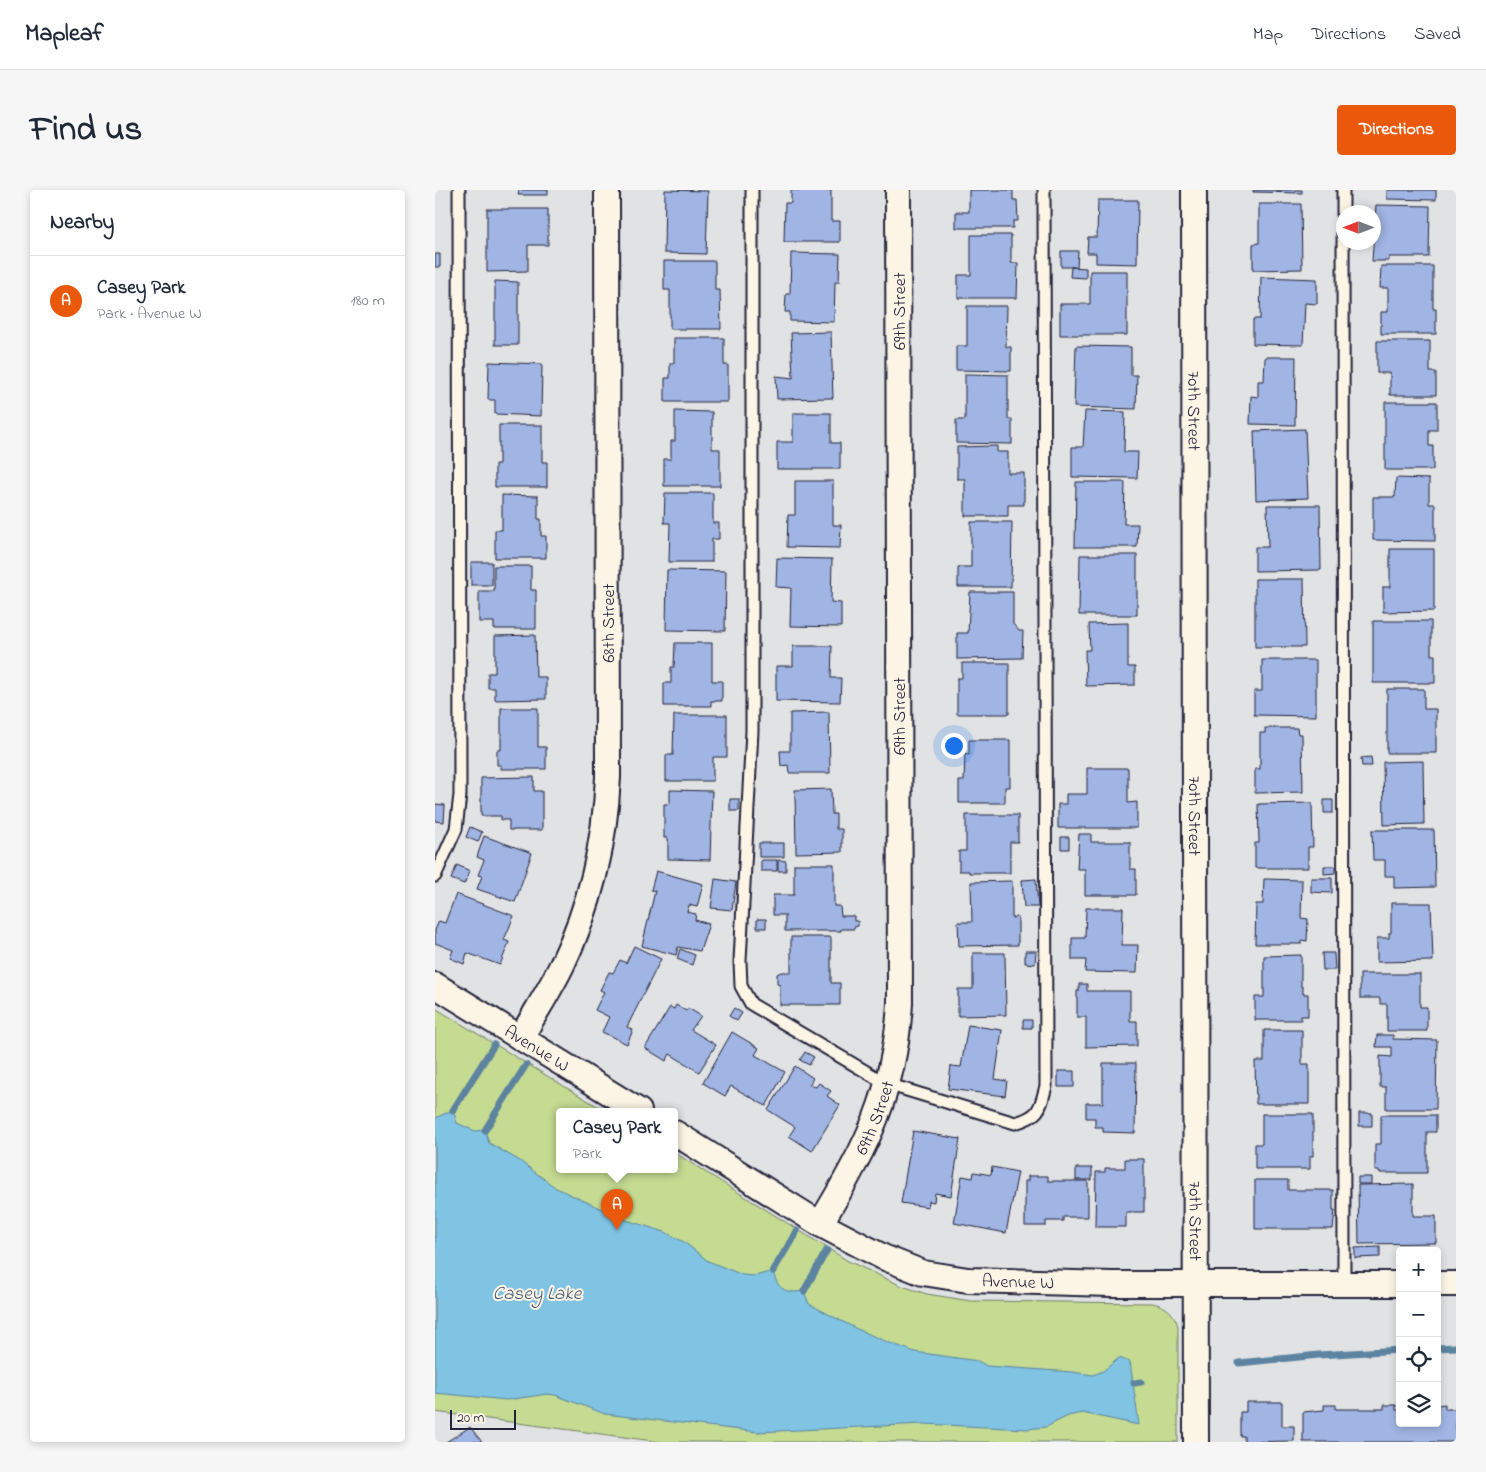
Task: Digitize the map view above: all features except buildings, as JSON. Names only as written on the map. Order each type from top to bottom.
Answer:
[{"type":"street","name":"68th Street","points":[[521,1038],[576,935],[596,873],[606,817],[608,777],[607,190]]},
{"type":"street","name":"69th Street","points":[[820,1224],[859,1159],[870,1135],[887,1084],[898,1034],[900,1003],[898,190]]},
{"type":"street","name":"70th Street","points":[[1194,190],[1196,1442]]},
{"type":"street","name":"Avenue W","points":[[435,985],[634,1108]]},
{"type":"street","name":"Avenue W","points":[[678,1135],[820,1224],[883,1257],[923,1273],[968,1280],[1197,1284],[1396,1284]]},
{"type":"street","points":[[1441,1284],[1456,1284]]},
{"type":"lane","points":[[435,876],[456,829],[460,795],[459,190]]},
{"type":"lane","points":[[752,190],[752,731],[740,961],[741,986],[751,1004],[887,1084],[1015,1124],[1031,1119],[1041,1106],[1046,1086],[1044,190]]},
{"type":"lane","points":[[1343,190],[1344,1285]]},
{"type":"green space","points":[[435,1008],[600,1108],[556,1108],[556,1173],[678,1173],[678,1155],[848,1261],[902,1286],[927,1294],[971,1301],[1152,1303],[1165,1307],[1174,1317],[1178,1326],[1178,1442],[661,1442],[435,1412]]},
{"type":"water","name":"Casey Lake","points":[[453,1110],[457,1123],[475,1131],[485,1130],[489,1143],[520,1161],[556,1188],[626,1220],[665,1232],[684,1242],[708,1261],[743,1275],[755,1276],[773,1271],[777,1282],[783,1289],[792,1292],[804,1291],[809,1304],[885,1341],[915,1352],[978,1361],[987,1366],[1093,1375],[1103,1371],[1119,1358],[1130,1362],[1139,1425],[1082,1413],[1068,1416],[1046,1427],[1027,1429],[923,1424],[758,1432],[605,1414],[555,1395],[547,1394],[507,1400],[435,1393],[435,1118]]},
{"type":"waterway","points":[[453,1110],[494,1045]]},
{"type":"waterway","points":[[485,1130],[526,1065]]},
{"type":"waterway","points":[[773,1271],[797,1231]]},
{"type":"waterway","points":[[804,1291],[827,1250]]},
{"type":"waterway","points":[[1441,1348],[1456,1347]]},
{"type":"waterway","points":[[1239,1363],[1396,1350]]},
{"type":"waterway","points":[[1134,1383],[1141,1382]]},
{"type":"place","name":"Casey Park","points":[[617,1230]]}]
